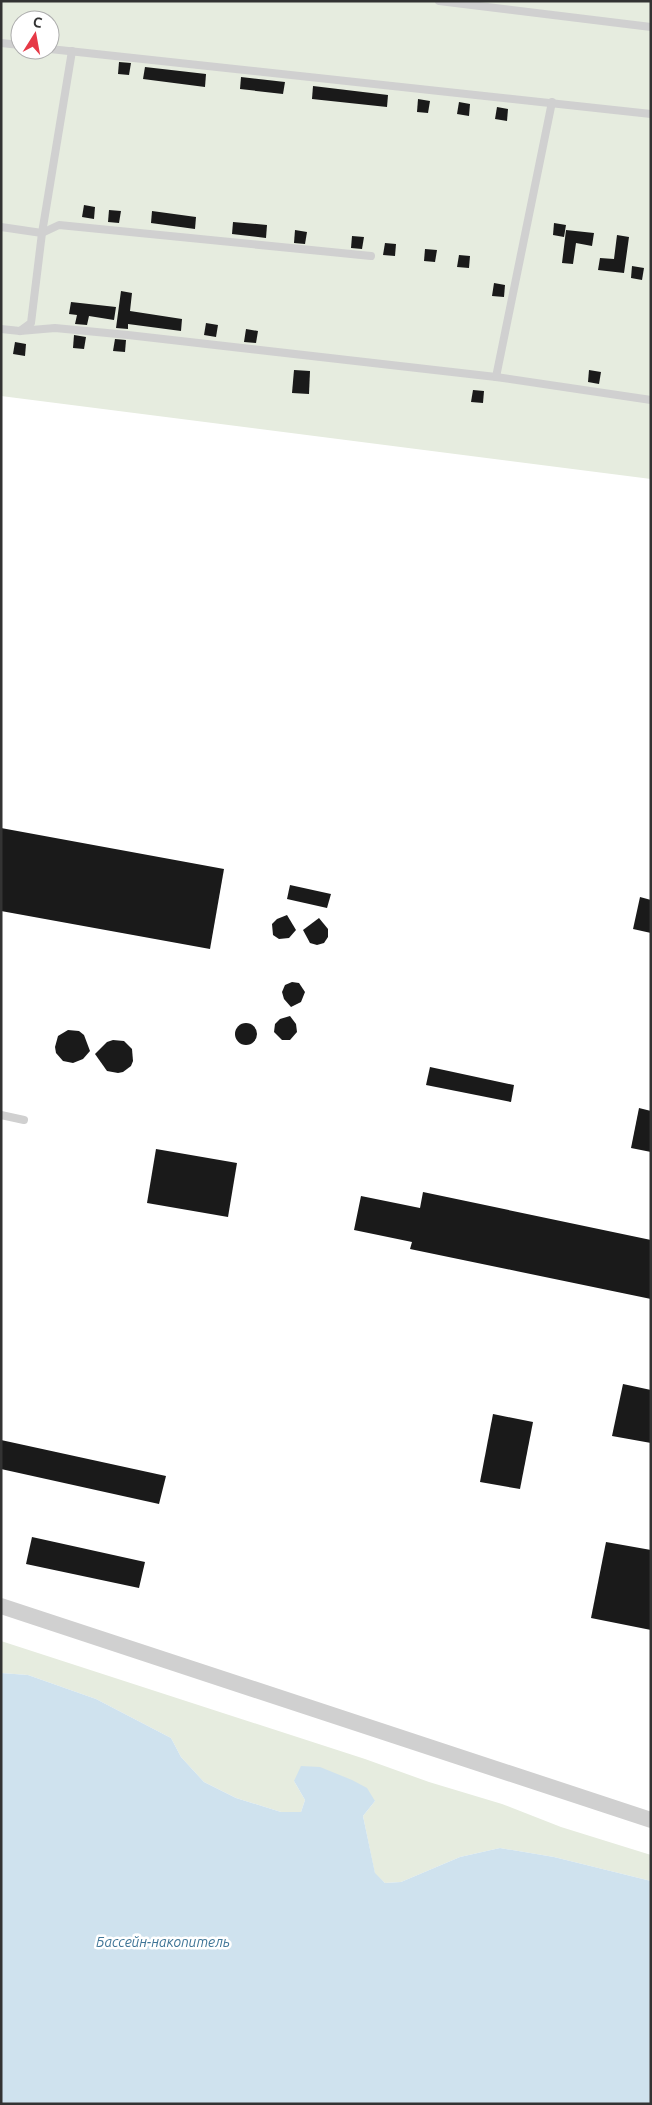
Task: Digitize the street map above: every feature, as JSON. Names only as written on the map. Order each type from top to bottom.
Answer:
[{"type":"street","points":[[1,1606],[651,1820]]},
{"type":"lane","points":[[439,1],[651,27]]},
{"type":"lane","points":[[60,50],[651,114]]},
{"type":"lane","points":[[20,331],[31,323],[42,233],[72,51]]},
{"type":"lane","points":[[496,377],[552,102]]},
{"type":"lane","points":[[1,227],[42,233],[59,225],[371,256]]},
{"type":"lane","points":[[1,329],[20,331],[64,329],[496,377],[651,400]]},
{"type":"lane","points":[[1,1116],[24,1120]]},
{"type":"shaded area","points":[[1,1],[651,1],[651,479],[1,396]]},
{"type":"shaded area","points":[[1,1641],[365,1759],[429,1782],[502,1804],[561,1827],[651,1855],[651,1881],[554,1857],[500,1848],[460,1857],[401,1882],[385,1883],[375,1874],[363,1816],[375,1801],[294,1781],[305,1800],[301,1812],[281,1812],[236,1798],[204,1782],[181,1757],[171,1738],[96,1699],[28,1675],[1,1673]]},
{"type":"water","name":"Бассейн-накопитель","points":[[1,1673],[28,1675],[96,1699],[171,1738],[181,1757],[204,1782],[236,1798],[281,1812],[301,1812],[305,1800],[294,1781],[301,1766],[320,1767],[367,1788],[375,1801],[363,1816],[375,1873],[385,1883],[401,1882],[460,1857],[500,1848],[554,1857],[651,1881],[651,2104],[1,2104]]},
{"type":"building","points":[[119,62],[131,63],[129,75],[118,74]]},
{"type":"building","points":[[145,67],[206,74],[205,87],[143,79]]},
{"type":"building","points":[[241,77],[285,82],[283,94],[240,89]]},
{"type":"building","points":[[313,86],[388,95],[387,107],[312,99]]},
{"type":"building","points":[[418,99],[430,101],[428,113],[417,112]]},
{"type":"building","points":[[459,102],[470,104],[469,116],[457,114]]},
{"type":"building","points":[[497,107],[508,109],[507,121],[495,119]]},
{"type":"building","points":[[84,205],[95,207],[94,219],[82,217]]},
{"type":"building","points":[[109,210],[121,211],[119,223],[108,222]]},
{"type":"building","points":[[152,211],[196,217],[195,229],[151,223]]},
{"type":"building","points":[[233,222],[267,225],[266,238],[232,234]]},
{"type":"building","points":[[554,223],[566,225],[564,237],[553,235]]},
{"type":"building","points":[[295,230],[307,232],[305,244],[294,243]]},
{"type":"building","points":[[566,230],[594,233],[592,246],[576,243],[573,264],[562,263]]},
{"type":"building","points":[[617,235],[629,237],[624,273],[598,270],[600,258],[614,259]]},
{"type":"building","points":[[352,236],[364,237],[362,249],[351,248]]},
{"type":"building","points":[[385,243],[396,244],[395,256],[383,255]]},
{"type":"building","points":[[425,249],[437,250],[435,262],[424,261]]},
{"type":"building","points":[[459,255],[470,256],[469,268],[457,267]]},
{"type":"building","points":[[632,266],[644,268],[642,280],[631,278]]},
{"type":"building","points":[[494,283],[505,285],[504,297],[492,296]]},
{"type":"building","points":[[121,291],[132,293],[130,311],[182,319],[181,331],[128,324],[128,329],[116,328]]},
{"type":"building","points":[[71,302],[116,307],[114,320],[89,316],[87,325],[75,324],[77,315],[69,314]]},
{"type":"building","points":[[206,323],[218,325],[216,337],[204,335]]},
{"type":"building","points":[[246,329],[258,331],[256,343],[244,342]]},
{"type":"building","points":[[74,335],[86,337],[84,349],[73,348]]},
{"type":"building","points":[[115,339],[126,340],[125,352],[113,351]]},
{"type":"building","points":[[15,342],[26,344],[25,356],[13,354]]},
{"type":"building","points":[[294,370],[310,371],[309,394],[292,393]]},
{"type":"building","points":[[589,370],[601,372],[599,384],[588,382]]},
{"type":"building","points":[[473,390],[484,391],[483,403],[471,402]]},
{"type":"building","points":[[1,828],[224,869],[210,949],[1,911]]},
{"type":"building","points":[[290,885],[331,894],[327,908],[287,899]]},
{"type":"building","points":[[640,897],[651,900],[651,933],[633,929]]},
{"type":"building","points":[[287,915],[296,930],[289,938],[279,939],[273,935],[272,924],[277,919]]},
{"type":"building","points":[[319,918],[328,929],[328,937],[324,943],[317,945],[310,943],[303,930]]},
{"type":"building","points":[[292,982],[299,983],[305,992],[301,1002],[291,1007],[284,999],[282,992],[285,985]]},
{"type":"building","points":[[290,1016],[296,1024],[297,1032],[290,1040],[282,1040],[274,1032],[275,1024],[280,1019]]},
{"type":"building","points":[[242,1023],[250,1023],[257,1030],[257,1038],[250,1045],[242,1045],[235,1038],[235,1030]]},
{"type":"building","points":[[68,1030],[79,1031],[84,1035],[90,1051],[83,1059],[73,1063],[63,1061],[56,1053],[55,1047],[58,1036]]},
{"type":"building","points":[[113,1040],[124,1041],[132,1049],[133,1061],[131,1066],[123,1072],[107,1071],[95,1054],[107,1042]]},
{"type":"building","points":[[430,1067],[514,1085],[511,1102],[426,1085]]},
{"type":"building","points":[[639,1108],[651,1111],[651,1152],[631,1148]]},
{"type":"building","points":[[156,1149],[237,1163],[228,1217],[147,1203]]},
{"type":"building","points":[[423,1192],[651,1240],[651,1299],[410,1249],[412,1242],[354,1230],[361,1196],[420,1208]]},
{"type":"building","points":[[623,1384],[651,1390],[651,1443],[612,1436]]},
{"type":"building","points":[[493,1414],[533,1422],[520,1489],[480,1482]]},
{"type":"building","points":[[1,1440],[166,1476],[159,1504],[1,1469]]},
{"type":"building","points":[[32,1537],[145,1562],[139,1588],[26,1564]]},
{"type":"building","points":[[606,1542],[651,1550],[651,1630],[591,1618]]}]
